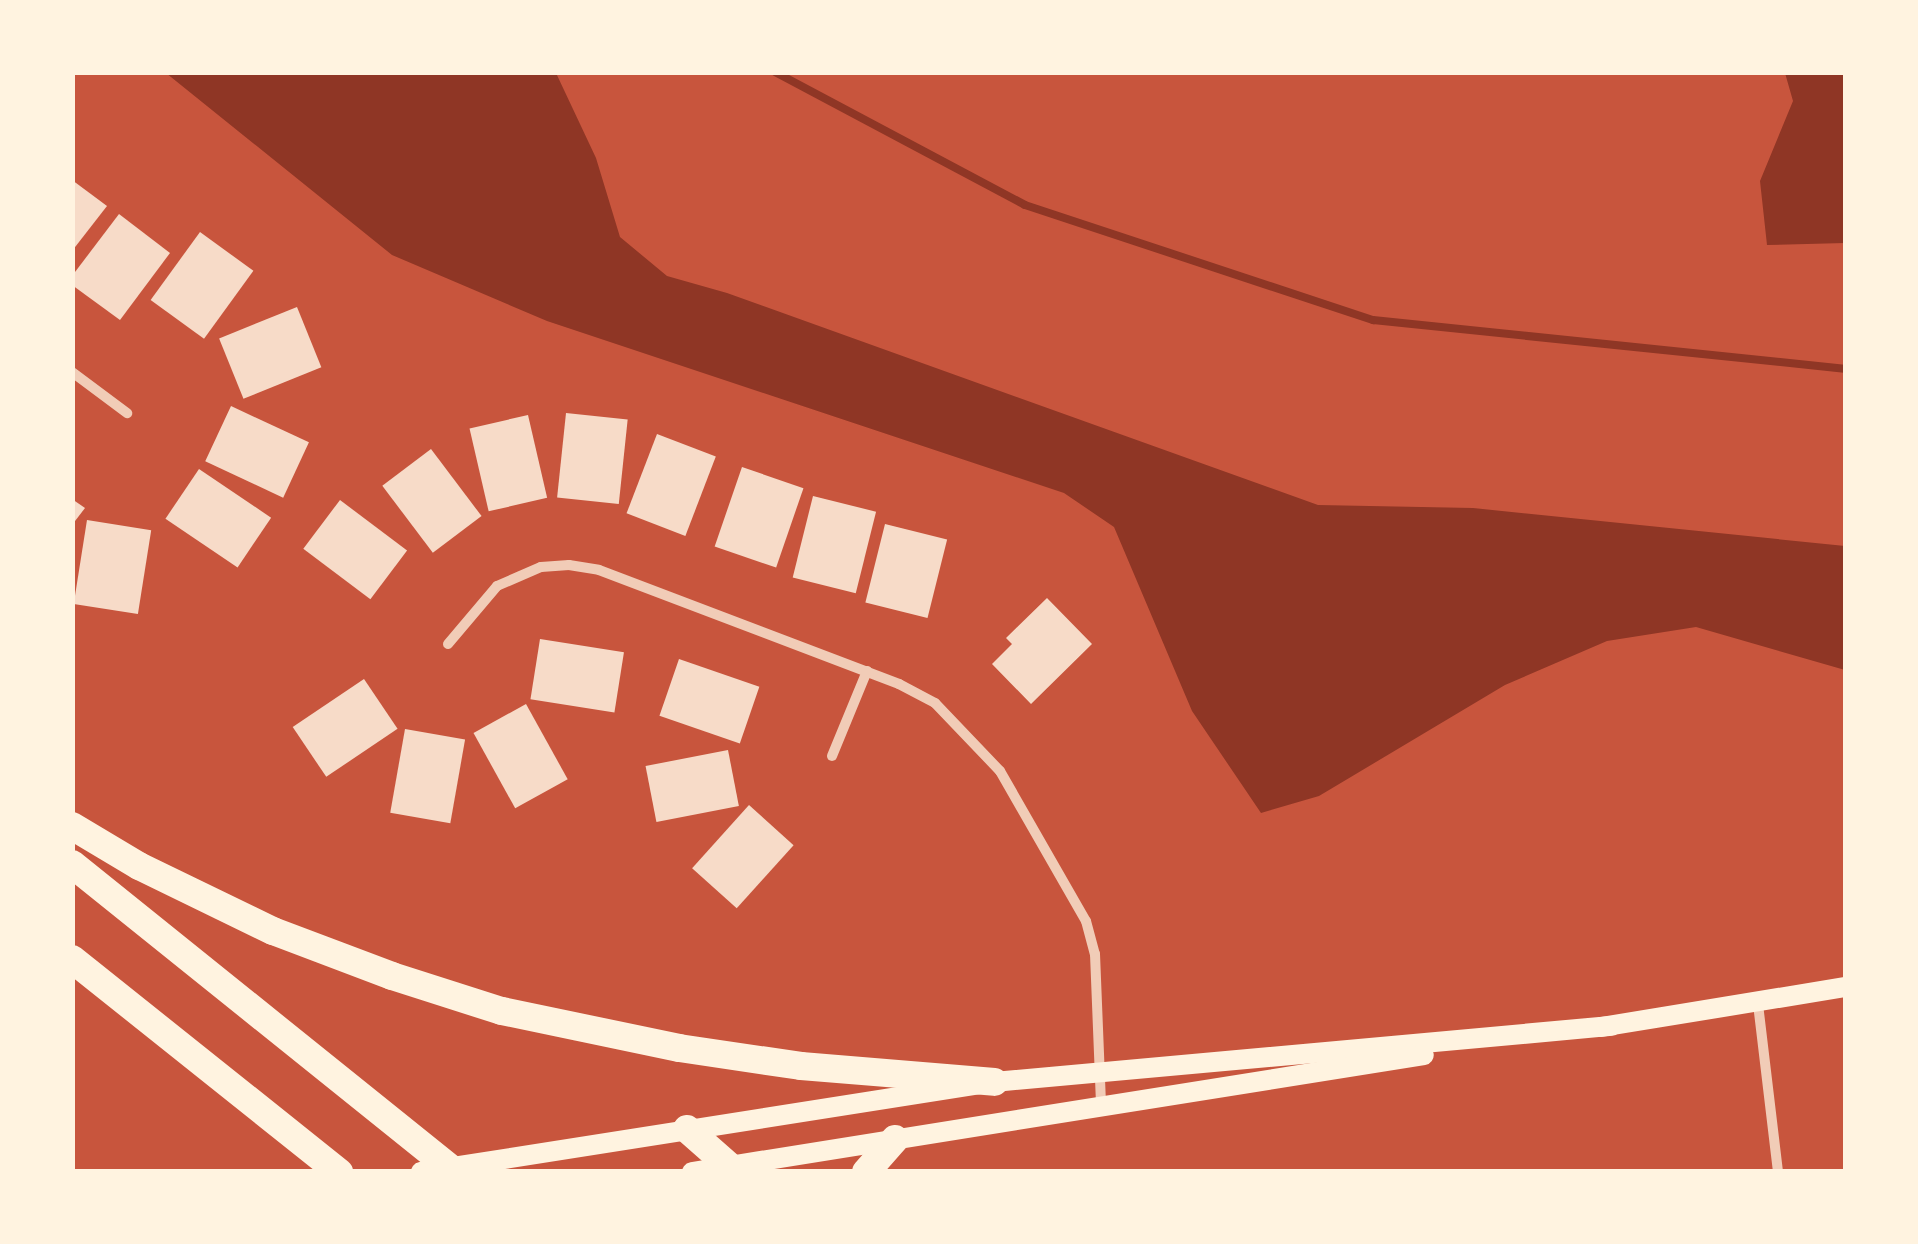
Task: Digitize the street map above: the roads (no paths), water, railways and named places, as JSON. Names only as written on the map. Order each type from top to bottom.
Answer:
[{"type":"highway","points":[[72,826],[139,866],[273,931],[392,976],[502,1010],[663,1045],[783,1064],[994,1082]]},
{"type":"highway","points":[[72,864],[455,1172]]},
{"type":"highway","points":[[72,959],[339,1172]]},
{"type":"highway","points":[[688,1130],[734,1168]]},
{"type":"highway","points":[[866,1172],[895,1139]]},
{"type":"main road","points":[[692,1172],[1846,987]]},
{"type":"main road","points":[[421,1172],[994,1082],[1611,1026]]},
{"type":"street","points":[[72,372],[127,413]]},
{"type":"street","points":[[448,644],[498,586],[541,567],[569,565],[599,570],[867,671],[936,703],[1000,771],[1086,921],[1095,954],[1101,1106]]},
{"type":"street","points":[[832,756],[867,671]]},
{"type":"street","points":[[1758,1004],[1778,1172]]},
{"type":"waterway","points":[[775,72],[1025,205],[1373,320],[1846,369]]}]
